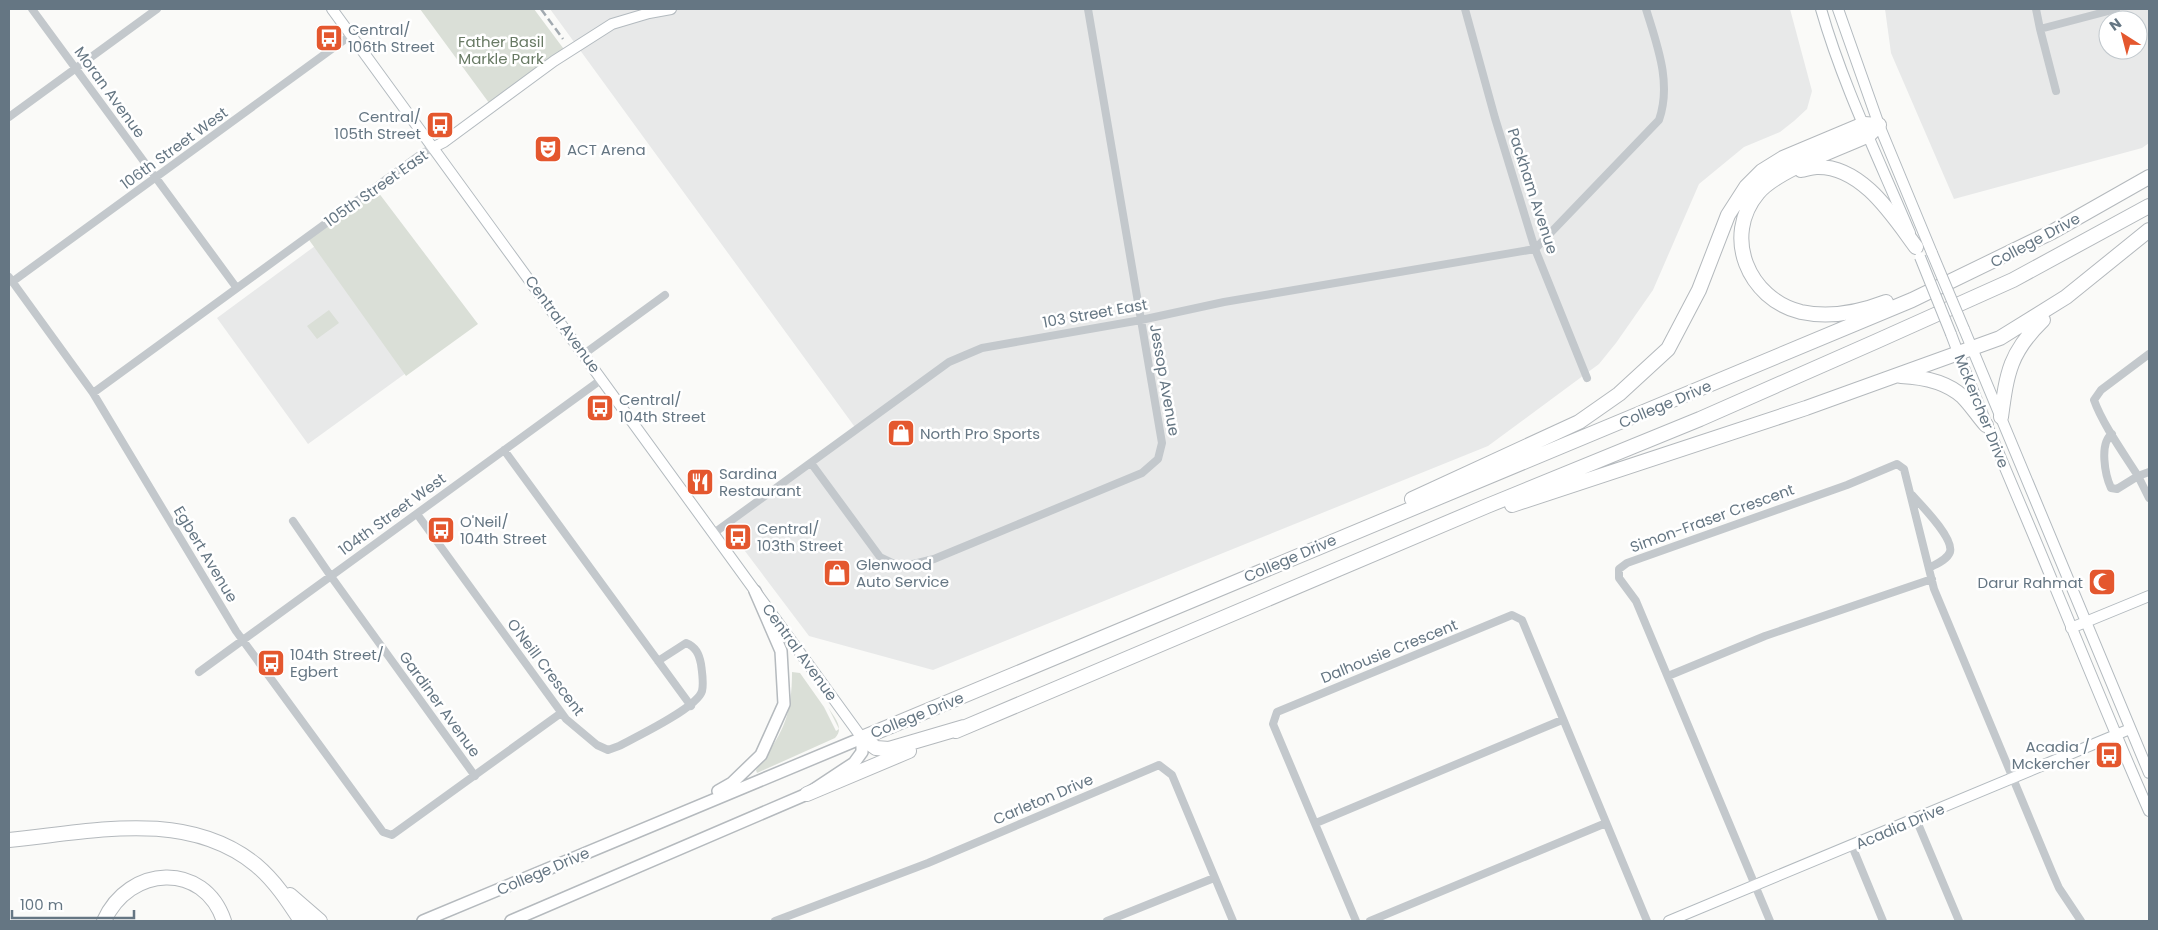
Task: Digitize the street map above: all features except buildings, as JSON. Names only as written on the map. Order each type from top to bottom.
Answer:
[{"type":"highway","points":[[1871,128],[1786,173],[1758,193],[1744,218],[1741,248],[1744,263],[1759,288],[1801,312],[1834,315],[1870,308],[1999,260]]},
{"type":"highway","points":[[1343,536],[1365,520],[1579,422],[1619,394],[1668,349],[1699,290],[1728,215],[1746,187],[1762,172],[1783,158],[1871,128]]},
{"type":"highway","points":[[1786,173],[1817,167],[1832,169],[1846,175],[1866,187],[1885,205],[1918,252]]},
{"type":"highway","name":"College Drive","points":[[862,738],[1912,300],[1999,260],[2149,177]]},
{"type":"highway","name":"College Drive","points":[[807,794],[1487,506],[1700,419],[1960,304],[2065,253],[2149,206]]},
{"type":"highway","points":[[2001,417],[2010,367],[2024,338],[2066,297],[2149,230]]},
{"type":"highway","points":[[1421,535],[1806,408],[1965,351],[2008,334],[2066,297]]},
{"type":"highway","points":[[1895,375],[1918,377],[1946,387],[1962,396],[1986,425]]},
{"type":"highway","points":[[862,738],[876,748],[889,749],[964,727]]},
{"type":"highway","points":[[9,840],[114,829],[149,828],[183,831],[200,835],[230,848],[256,866],[320,921]]},
{"type":"highway","points":[[268,877],[302,921]]},
{"type":"highway","points":[[104,921],[110,908],[119,897],[133,886],[160,878],[174,878],[186,881],[201,890],[213,900],[221,912],[224,921]]},
{"type":"main road","name":"Central Avenue","points":[[332,9],[862,738]]},
{"type":"main road","name":"105th Street East","points":[[434,147],[554,60],[612,24],[649,13],[672,9]]},
{"type":"main road","name":"McKercher Drive","points":[[1821,9],[1829,36],[1871,128],[1932,253],[1964,329],[1965,351],[1986,425],[2149,811]]},
{"type":"main road","name":"McKercher Drive","points":[[1838,9],[1871,128],[1951,334],[1965,351],[2001,417],[2149,772]]},
{"type":"main road","points":[[680,814],[732,783],[760,755],[784,704],[781,651],[755,591]]},
{"type":"main road","points":[[2071,628],[2149,596]]},
{"type":"main road","name":"Acadia Drive","points":[[1669,921],[2130,729]]},
{"type":"main road","points":[[807,794],[854,763],[862,752],[862,738]]},
{"type":"main road","name":"College Drive","points":[[423,921],[862,738]]},
{"type":"main road","name":"College Drive","points":[[510,921],[807,794]]},
{"type":"street","name":"Moran Avenue","points":[[32,9],[236,287]]},
{"type":"street","points":[[9,117],[157,9]]},
{"type":"street","name":"Jessop Avenue","points":[[811,463],[880,557],[901,567],[934,559],[1142,473],[1158,459],[1162,443],[1088,9]]},
{"type":"street","name":"Packham Avenue","points":[[1465,9],[1495,118],[1535,249],[1587,378]]},
{"type":"street","points":[[1535,249],[1658,120],[1663,108],[1665,76],[1646,9]]},
{"type":"street","points":[[2036,9],[2056,91]]},
{"type":"street","points":[[2040,29],[2116,9]]},
{"type":"street","name":"106th Street West","points":[[10,280],[155,178],[351,35]]},
{"type":"street","name":"105th Street East","points":[[93,393],[236,287],[421,154],[434,147]]},
{"type":"street","name":"103 Street East","points":[[714,533],[949,362],[982,348],[1141,320],[1224,302],[1535,249]]},
{"type":"street","name":"Egbert Avenue","points":[[10,280],[93,393],[243,639],[383,832],[392,835],[475,776]]},
{"type":"street","points":[[584,354],[665,295]]},
{"type":"street","points":[[2149,354],[2100,390],[2094,400],[2098,412],[2138,476],[2149,498]]},
{"type":"street","name":"104th Street West","points":[[199,672],[602,378]]},
{"type":"street","points":[[2112,434],[2106,438],[2104,445],[2108,481],[2111,488],[2116,489],[2149,472]]},
{"type":"street","points":[[504,450],[658,661],[691,706],[702,693],[703,683],[699,655],[696,649],[686,643],[658,661]]},
{"type":"street","name":"Simon-Fraser Crescent","points":[[1770,921],[1636,601],[1619,578],[1619,569],[1622,565],[1847,485],[1897,464],[1904,469],[1932,579],[2012,777],[2059,888],[2082,921]]},
{"type":"street","name":"Simon-Fraser Crescent","points":[[1910,492],[1938,525],[1950,544],[1950,551],[1947,557],[1929,568]]},
{"type":"street","name":"O'Neill Crescent","points":[[417,514],[561,713],[597,746],[608,750],[619,746],[691,706]]},
{"type":"street","name":"Gardiner Avenue","points":[[293,521],[330,576],[475,776]]},
{"type":"street","points":[[1668,676],[1766,636],[1932,579]]},
{"type":"street","name":"Dalhousie Crescent","points":[[1356,921],[1274,724],[1277,712],[1512,615],[1522,620],[1647,921]]},
{"type":"street","points":[[475,776],[561,713]]},
{"type":"street","points":[[1316,823],[1562,720]]},
{"type":"street","name":"Carleton Drive","points":[[775,921],[928,863],[1159,765],[1172,775],[1233,921]]},
{"type":"street","points":[[1916,819],[1959,921]]},
{"type":"street","points":[[1370,921],[1606,823]]},
{"type":"street","points":[[1852,846],[1883,921]]},
{"type":"street","points":[[1107,921],[1214,878]]},
{"type":"shaded area","points":[[550,9],[1790,9],[1812,91],[1807,109],[1794,121],[1780,132],[1744,147],[1699,184],[1653,290],[1599,364],[1488,446],[933,670],[809,636],[726,526],[857,430]]},
{"type":"shaded area","points":[[1885,9],[2149,9],[2149,143],[2142,148],[1954,199],[1891,53]]},
{"type":"shaded area","points":[[315,246],[406,373],[308,444],[217,318]]},
{"type":"green space","name":"Father Basil Markle Park","points":[[420,9],[534,9],[566,52],[492,107]]},
{"type":"green space","points":[[375,188],[478,324],[406,376],[307,237]]},
{"type":"green space","points":[[329,310],[339,323],[317,339],[307,326]]},
{"type":"green space","points":[[792,672],[800,673],[824,707],[836,731],[839,729],[838,734],[835,738],[757,773],[756,770],[773,746],[784,725],[790,702]]},
{"type":"green space","points":[[828,707],[838,722],[839,729]]},
{"type":"railway","points":[[541,9],[563,39]]},
{"type":"place","name":"Central/ 106th Street","points":[[329,38]]},
{"type":"place","name":"Central/ 105th Street","points":[[440,125]]},
{"type":"place","name":"ACT Arena","points":[[548,149]]},
{"type":"place","name":"Central/ 104th Street","points":[[600,408]]},
{"type":"place","name":"North Pro Sports","points":[[901,433]]},
{"type":"place","name":"Sardina Restaurant","points":[[700,482]]},
{"type":"place","name":"O'Neil/ 104th Street","points":[[441,530]]},
{"type":"place","name":"Central/ 103th Street","points":[[738,537]]},
{"type":"place","name":"Glenwood Auto Service","points":[[837,573]]},
{"type":"place","name":"Darur Rahmat","points":[[2102,582]]},
{"type":"place","name":"104th Street/ Egbert","points":[[271,663]]},
{"type":"place","name":"Acadia / Mckercher","points":[[2109,755]]}]
